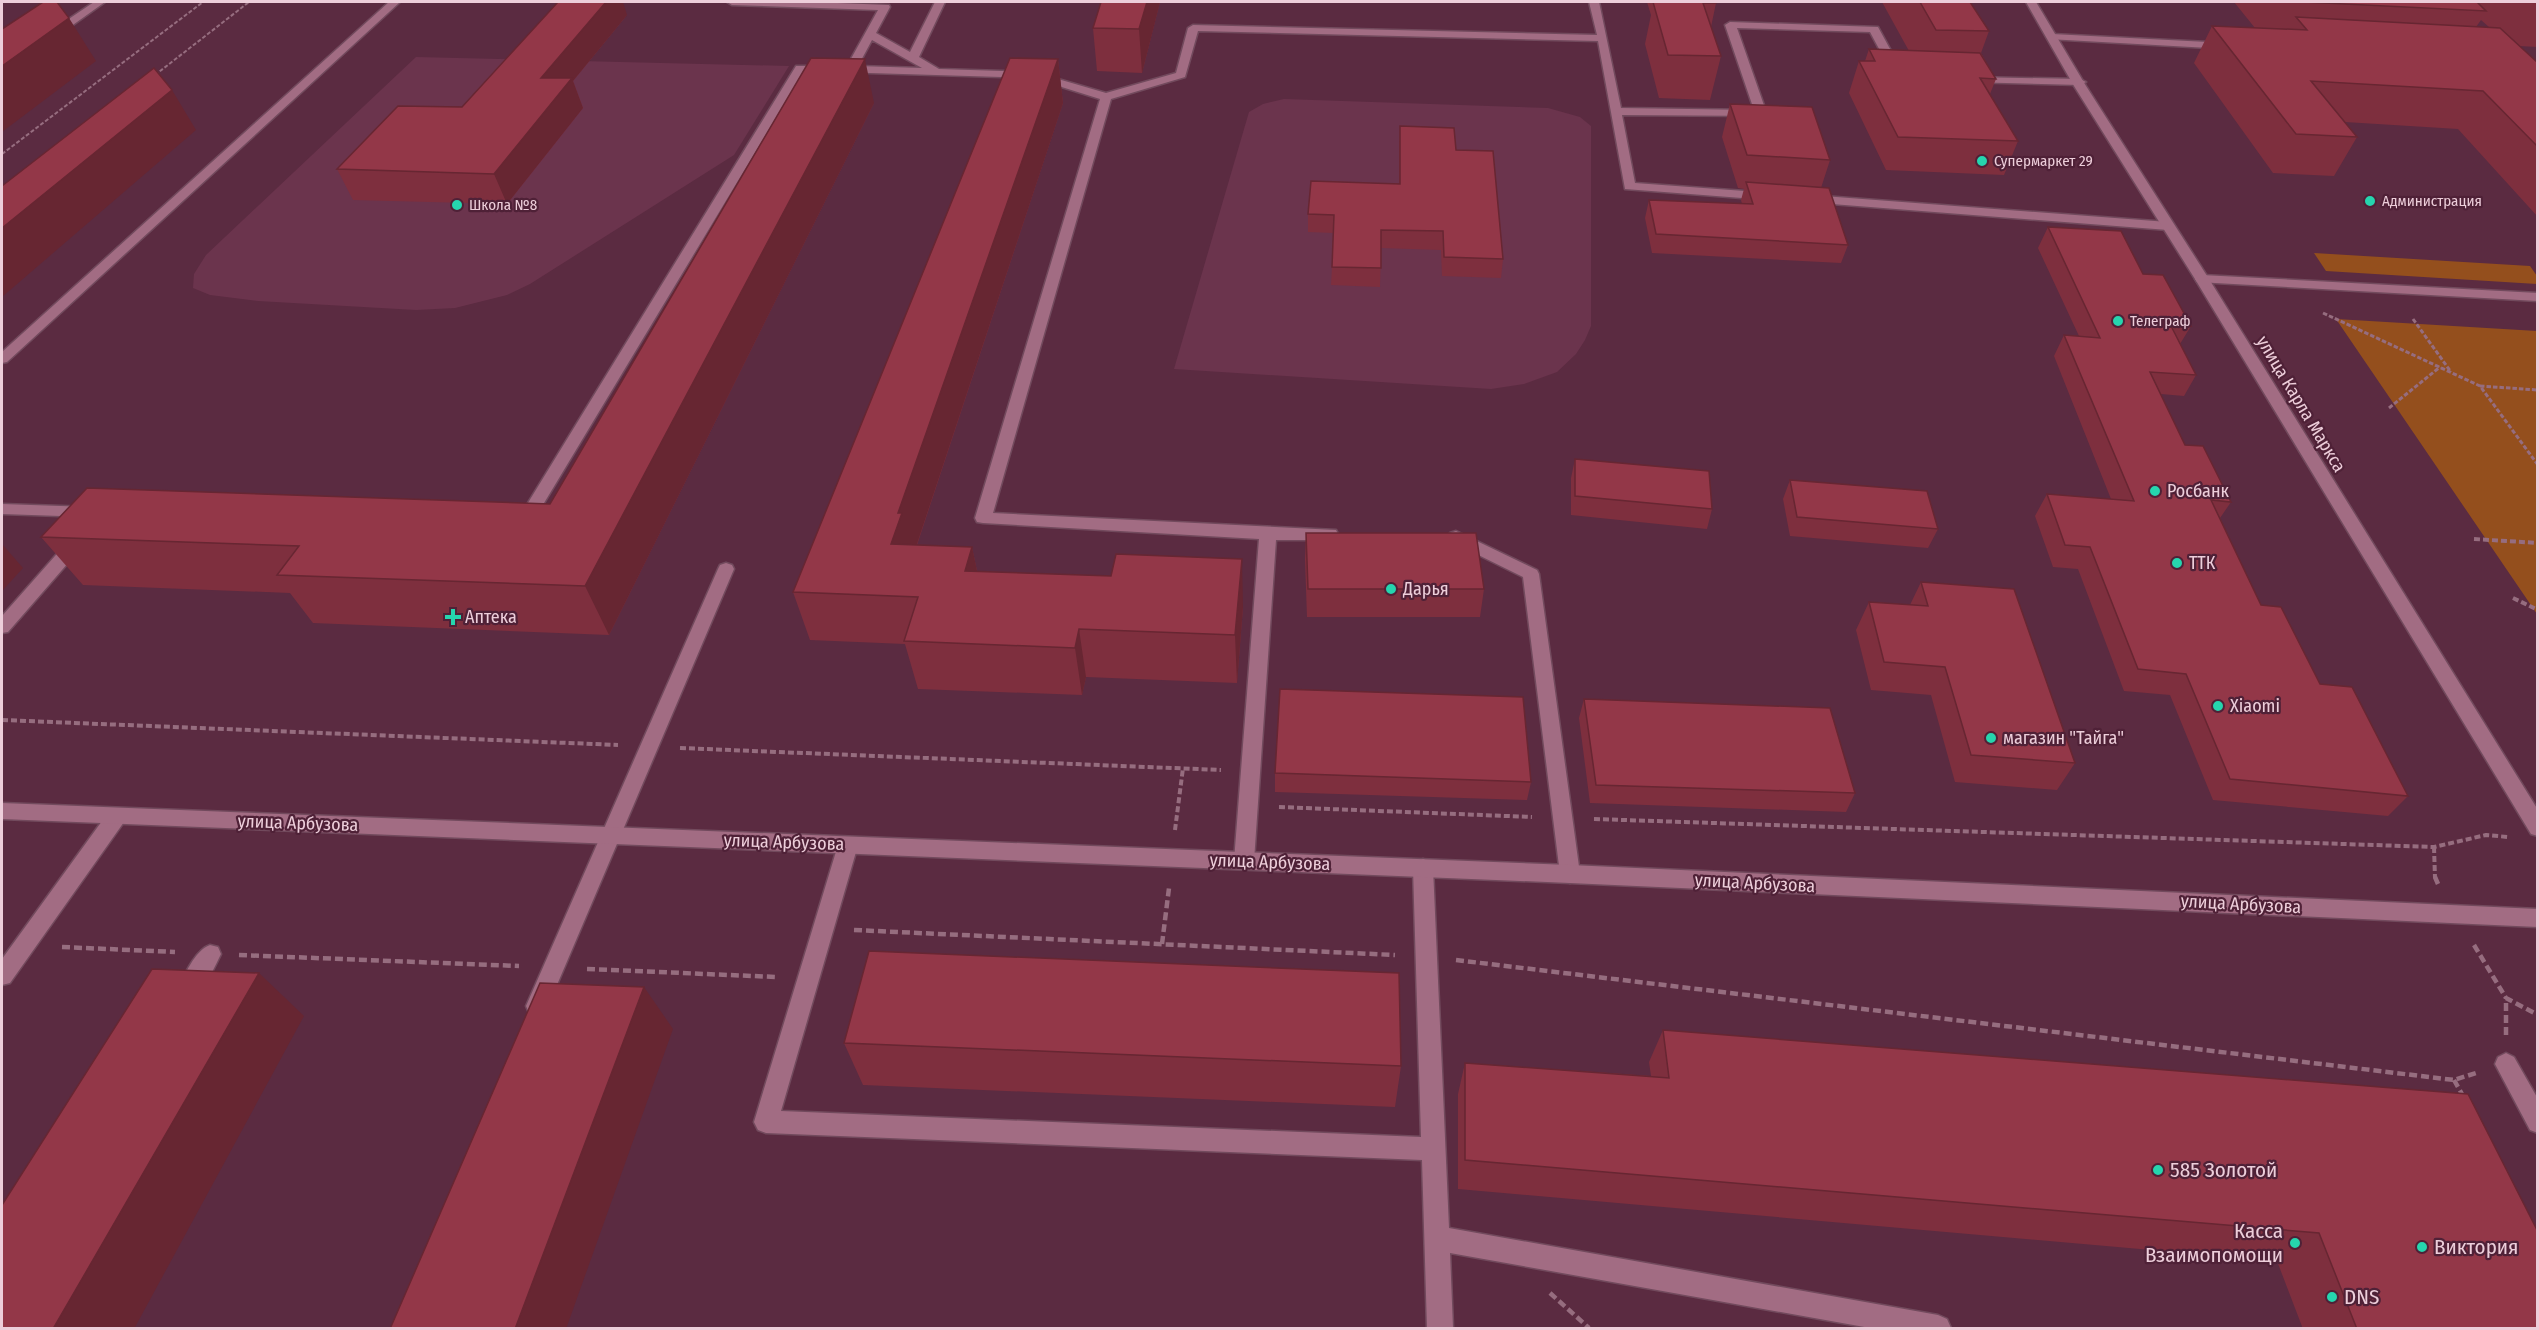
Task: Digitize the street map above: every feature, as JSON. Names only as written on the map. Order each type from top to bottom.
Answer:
[{"type":"street","points":[[46,39],[100,2]]},
{"type":"street","points":[[2,359],[395,2]]},
{"type":"street","points":[[732,2],[885,7],[851,69]]},
{"type":"street","points":[[913,58],[940,2]]},
{"type":"street","points":[[1594,2],[1603,38],[1629,186],[2168,226]]},
{"type":"street","name":"улица Карла Маркса","points":[[2031,2],[2538,828]]},
{"type":"street","points":[[1616,111],[1761,114],[1730,25],[1874,29],[1900,78]]},
{"type":"street","points":[[509,526],[521,527],[800,68],[1034,75],[1106,97],[1181,75],[1193,28],[1603,38]]},
{"type":"street","points":[[870,34],[938,72]]},
{"type":"street","points":[[2052,37],[2240,47]]},
{"type":"street","points":[[1960,79],[2080,82]]},
{"type":"street","points":[[1106,97],[983,518],[1268,534],[1350,535]]},
{"type":"street","points":[[2202,279],[2538,297]]},
{"type":"street","points":[[2,509],[104,513],[2,627]]},
{"type":"street","points":[[1244,861],[1268,534]]},
{"type":"street","points":[[1442,536],[1454,536],[1531,574],[1570,874]]},
{"type":"street","points":[[530,1022],[726,569]]},
{"type":"street","name":"улица Арбузова","points":[[2,811],[1570,874],[2538,918]]},
{"type":"street","points":[[2,976],[117,816]]},
{"type":"street","points":[[848,845],[766,1122],[1433,1149]]},
{"type":"street","points":[[1423,868],[1440,1329]]},
{"type":"street","points":[[180,1004],[210,954]]},
{"type":"street","points":[[2506,1065],[2538,1122]]},
{"type":"street","points":[[1437,1238],[1938,1329]]},
{"type":"path","points":[[2,154],[203,2]]},
{"type":"path","points":[[148,81],[249,2]]},
{"type":"path","points":[[2323,313],[2480,386],[2538,390]]},
{"type":"path","points":[[2414,319],[2451,373]]},
{"type":"path","points":[[2390,408],[2440,367]]},
{"type":"path","points":[[2480,386],[2538,465]]},
{"type":"path","points":[[2474,539],[2538,543]]},
{"type":"path","points":[[2513,598],[2538,610]]},
{"type":"path","points":[[1248,806],[2434,847],[2486,835],[2517,837]]},
{"type":"path","points":[[824,929],[1426,957],[2454,1080],[2506,1065],[2506,998],[2538,1015]]},
{"type":"path","points":[[24,945],[809,978]]},
{"type":"path","points":[[2454,1080],[2465,1100]]},
{"type":"shaded area","name":"Школа №8","points":[[416,57],[789,66],[734,155],[530,284],[507,295],[455,308],[416,310],[258,301],[210,295],[193,288],[194,274],[206,255]]},
{"type":"shaded area","points":[[1284,99],[1548,108],[1580,117],[1591,126],[1591,326],[1576,354],[1557,372],[1524,384],[1491,389],[1174,369],[1249,112],[1263,104]]},
{"type":"shaded area","points":[[2314,253],[2530,266],[2537,276],[2537,284],[2326,271]]},
{"type":"shaded area","points":[[2336,319],[2537,331],[2537,614]]},
{"type":"building","points":[[43,2],[57,2],[69,18],[2,66],[2,29]]},
{"type":"building","points":[[558,2],[606,2],[541,78],[572,78],[494,174],[337,169],[398,106],[462,107]]},
{"type":"building","points":[[1101,2],[1147,2],[1139,29],[1093,28]]},
{"type":"building","points":[[1653,2],[1716,2],[1703,3],[1721,56],[1668,55]]},
{"type":"building","points":[[1920,2],[1970,2],[1989,31],[1936,30]]},
{"type":"building","points":[[2304,2],[2477,2],[2486,11]]},
{"type":"building","points":[[2296,17],[2500,28],[2538,63],[2538,147],[2483,91],[2311,81],[2357,137],[2296,134],[2212,26],[2307,30]]},
{"type":"building","points":[[1869,49],[1980,53],[1996,79],[1980,78],[2018,141],[1898,137],[1859,61],[1875,61]]},
{"type":"building","points":[[811,58],[865,59],[585,586],[277,575],[299,546],[41,537],[87,488],[550,504]]},
{"type":"building","points":[[1010,58],[1058,59],[898,513],[902,513],[891,544],[972,547],[965,571],[1111,576],[1116,554],[1242,559],[1235,635],[1079,629],[1075,648],[904,641],[918,597],[793,592]]},
{"type":"building","points":[[154,68],[172,90],[2,228],[2,186]]},
{"type":"building","points":[[1730,104],[1812,107],[1830,160],[1747,155]]},
{"type":"building","points":[[1400,126],[1454,128],[1456,150],[1493,151],[1503,259],[1444,257],[1443,231],[1381,230],[1381,268],[1332,267],[1334,215],[1308,214],[1311,181],[1400,184]]},
{"type":"building","points":[[1746,182],[1829,188],[1848,245],[1656,234],[1649,200],[1753,204]]},
{"type":"building","points":[[2048,227],[2121,231],[2143,274],[2163,275],[2191,326],[2170,324],[2196,375],[2150,372],[2185,445],[2203,446],[2231,502],[2211,500],[2261,605],[2281,607],[2320,684],[2352,687],[2408,796],[2230,779],[2186,674],[2138,669],[2090,547],[2065,545],[2047,494],[2134,501],[2064,335],[2100,338]]},
{"type":"building","points":[[1575,459],[1709,471],[1712,509],[1575,496]]},
{"type":"building","points":[[1790,480],[1927,491],[1938,529],[1797,517]]},
{"type":"building","points":[[1306,533],[1476,533],[1484,589],[1308,589]]},
{"type":"building","name":"магазин \"Тайга\"","points":[[1921,582],[2014,589],[2075,763],[1971,755],[1945,667],[1884,662],[1869,602],[1928,606]]},
{"type":"building","points":[[1280,689],[1523,697],[1531,782],[1275,773]]},
{"type":"building","points":[[1584,699],[1830,708],[1855,793],[1596,785]]},
{"type":"building","points":[[869,951],[1399,973],[1401,1066],[844,1043]]},
{"type":"building","points":[[152,969],[259,973],[53,1329],[2,1329],[2,1205]]},
{"type":"building","points":[[540,983],[644,987],[515,1329],[390,1329]]},
{"type":"building","points":[[1663,1030],[2468,1094],[2538,1232],[2538,1329],[2357,1329],[2319,1233],[1465,1160],[1465,1063],[1669,1078]]},
{"type":"place","name":"Супермаркет 29","points":[[1982,161]]},
{"type":"place","name":"Администрация","points":[[2370,201]]},
{"type":"place","name":"Школа №8","points":[[457,205]]},
{"type":"place","name":"Телеграф","points":[[2118,321]]},
{"type":"place","name":"Росбанк","points":[[2155,491]]},
{"type":"place","name":"ТТК","points":[[2177,563]]},
{"type":"place","name":"Дарья","points":[[1391,589]]},
{"type":"place","name":"Аптека","points":[[453,617]]},
{"type":"place","name":"Xiaomi","points":[[2218,706]]},
{"type":"place","name":"магазин \"Тайга\"","points":[[1991,738]]},
{"type":"place","name":"585 Золотой","points":[[2158,1170]]},
{"type":"place","name":"Касса Взаимопомощи","points":[[2295,1243]]},
{"type":"place","name":"Виктория","points":[[2422,1247]]},
{"type":"place","name":"DNS","points":[[2332,1297]]}]
